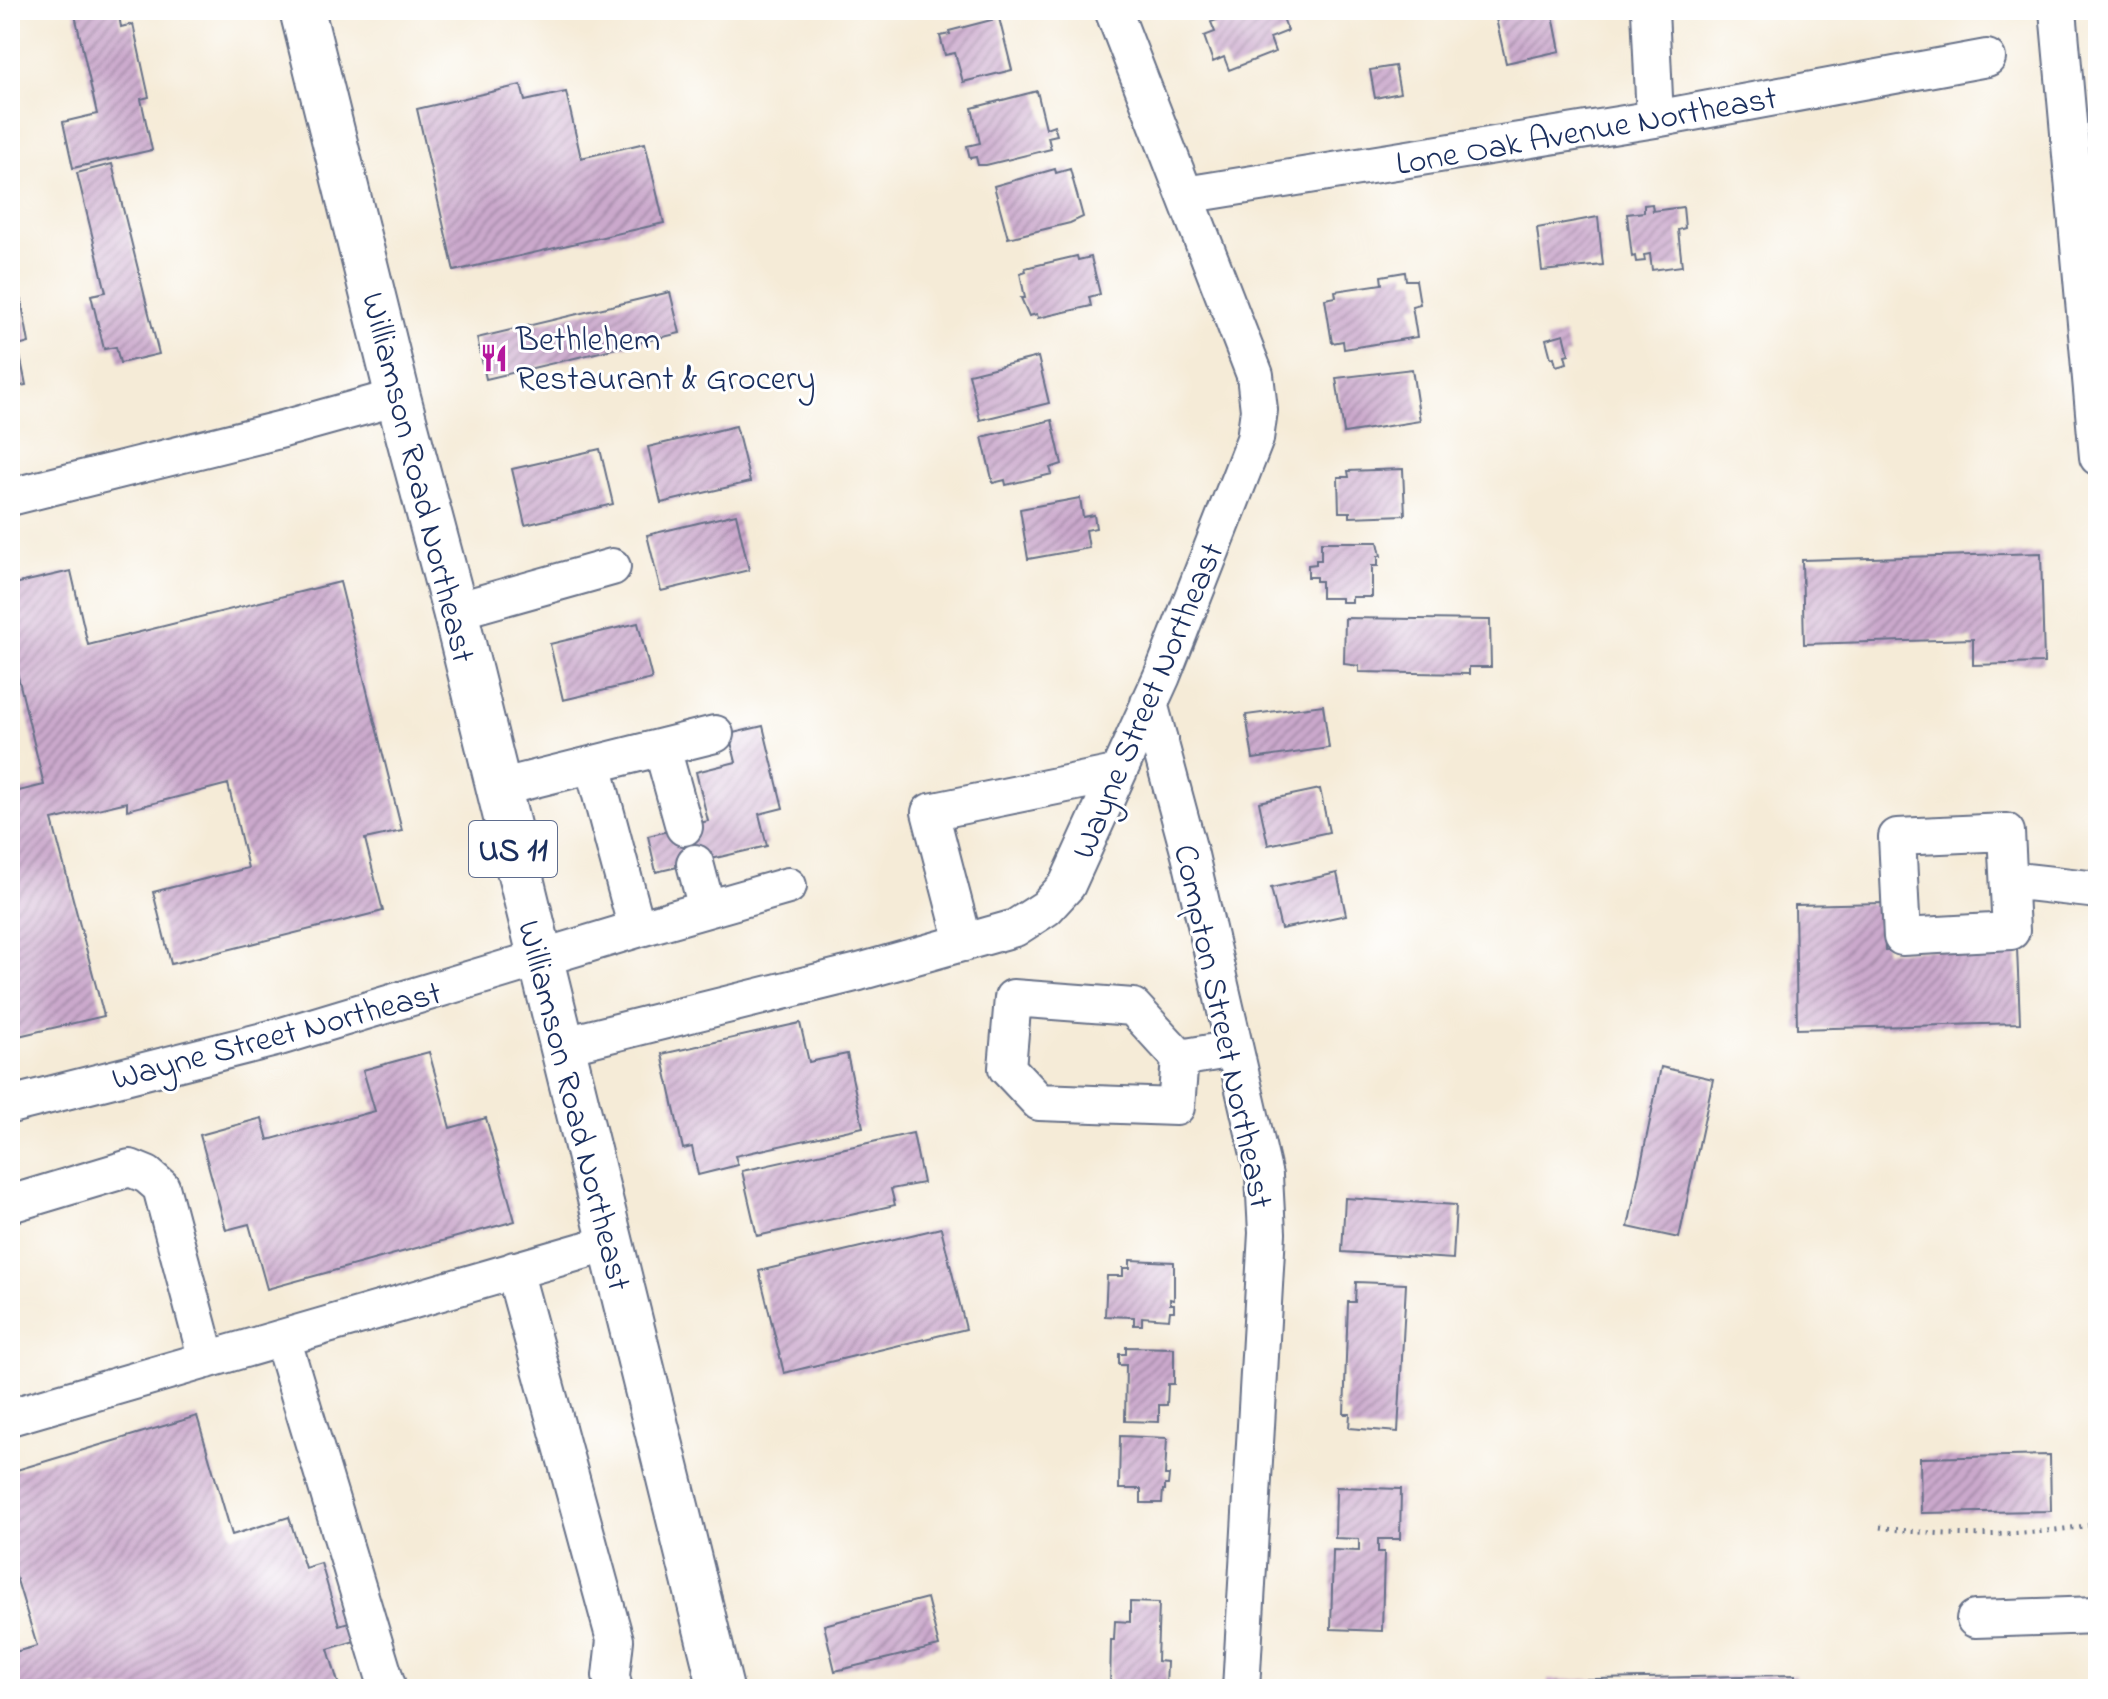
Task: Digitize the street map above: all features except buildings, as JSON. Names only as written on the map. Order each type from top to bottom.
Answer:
[{"type":"main road","name":"Williamson Road Northeast","points":[[302,10],[398,397],[455,611],[721,1689]]},
{"type":"street","name":"Wayne Street Northeast","points":[[561,1046],[859,972],[1015,928],[1046,908],[1067,885],[1149,703],[1255,439],[1259,410],[1255,375],[1113,10]]},
{"type":"street","points":[[1650,10],[1655,119]]},
{"type":"street","points":[[2058,10],[2098,457]]},
{"type":"street","name":"Lone Oak Avenue Northeast","points":[[1185,195],[1655,119],[1987,58]]},
{"type":"street","points":[[10,497],[398,397]]},
{"type":"street","points":[[455,611],[612,567]]},
{"type":"street","name":"Compton Street Northeast","points":[[1149,703],[1190,855],[1264,1176],[1267,1233],[1241,1689]]},
{"type":"street","points":[[498,788],[715,734]]},
{"type":"street","points":[[662,748],[684,827]]},
{"type":"street","points":[[593,765],[637,929]]},
{"type":"street","points":[[964,943],[930,812],[1115,774]]},
{"type":"street","points":[[695,863],[707,909]]},
{"type":"street","points":[[2009,880],[2098,890]]},
{"type":"street","name":"Wayne Street Northeast","points":[[10,1105],[279,1037],[788,886]]},
{"type":"street","points":[[1013,998],[1133,1007],[1180,1058],[1176,1107],[1039,1102],[1007,1068],[1013,998]]},
{"type":"street","points":[[1180,1058],[1234,1049]]},
{"type":"street","points":[[10,1204],[130,1168],[147,1175],[161,1187],[207,1360]]},
{"type":"street","points":[[10,1417],[610,1243]]},
{"type":"street","points":[[514,1270],[615,1640],[611,1676],[614,1689]]},
{"type":"street","points":[[282,1338],[388,1689]]},
{"type":"street","points":[[1975,1619],[2098,1615]]},
{"type":"path","points":[[1880,1527],[1956,1535],[2068,1529],[2098,1524]]},
{"type":"place","name":"Bethlehem Restaurant & Grocery","points":[[494,358]]}]
